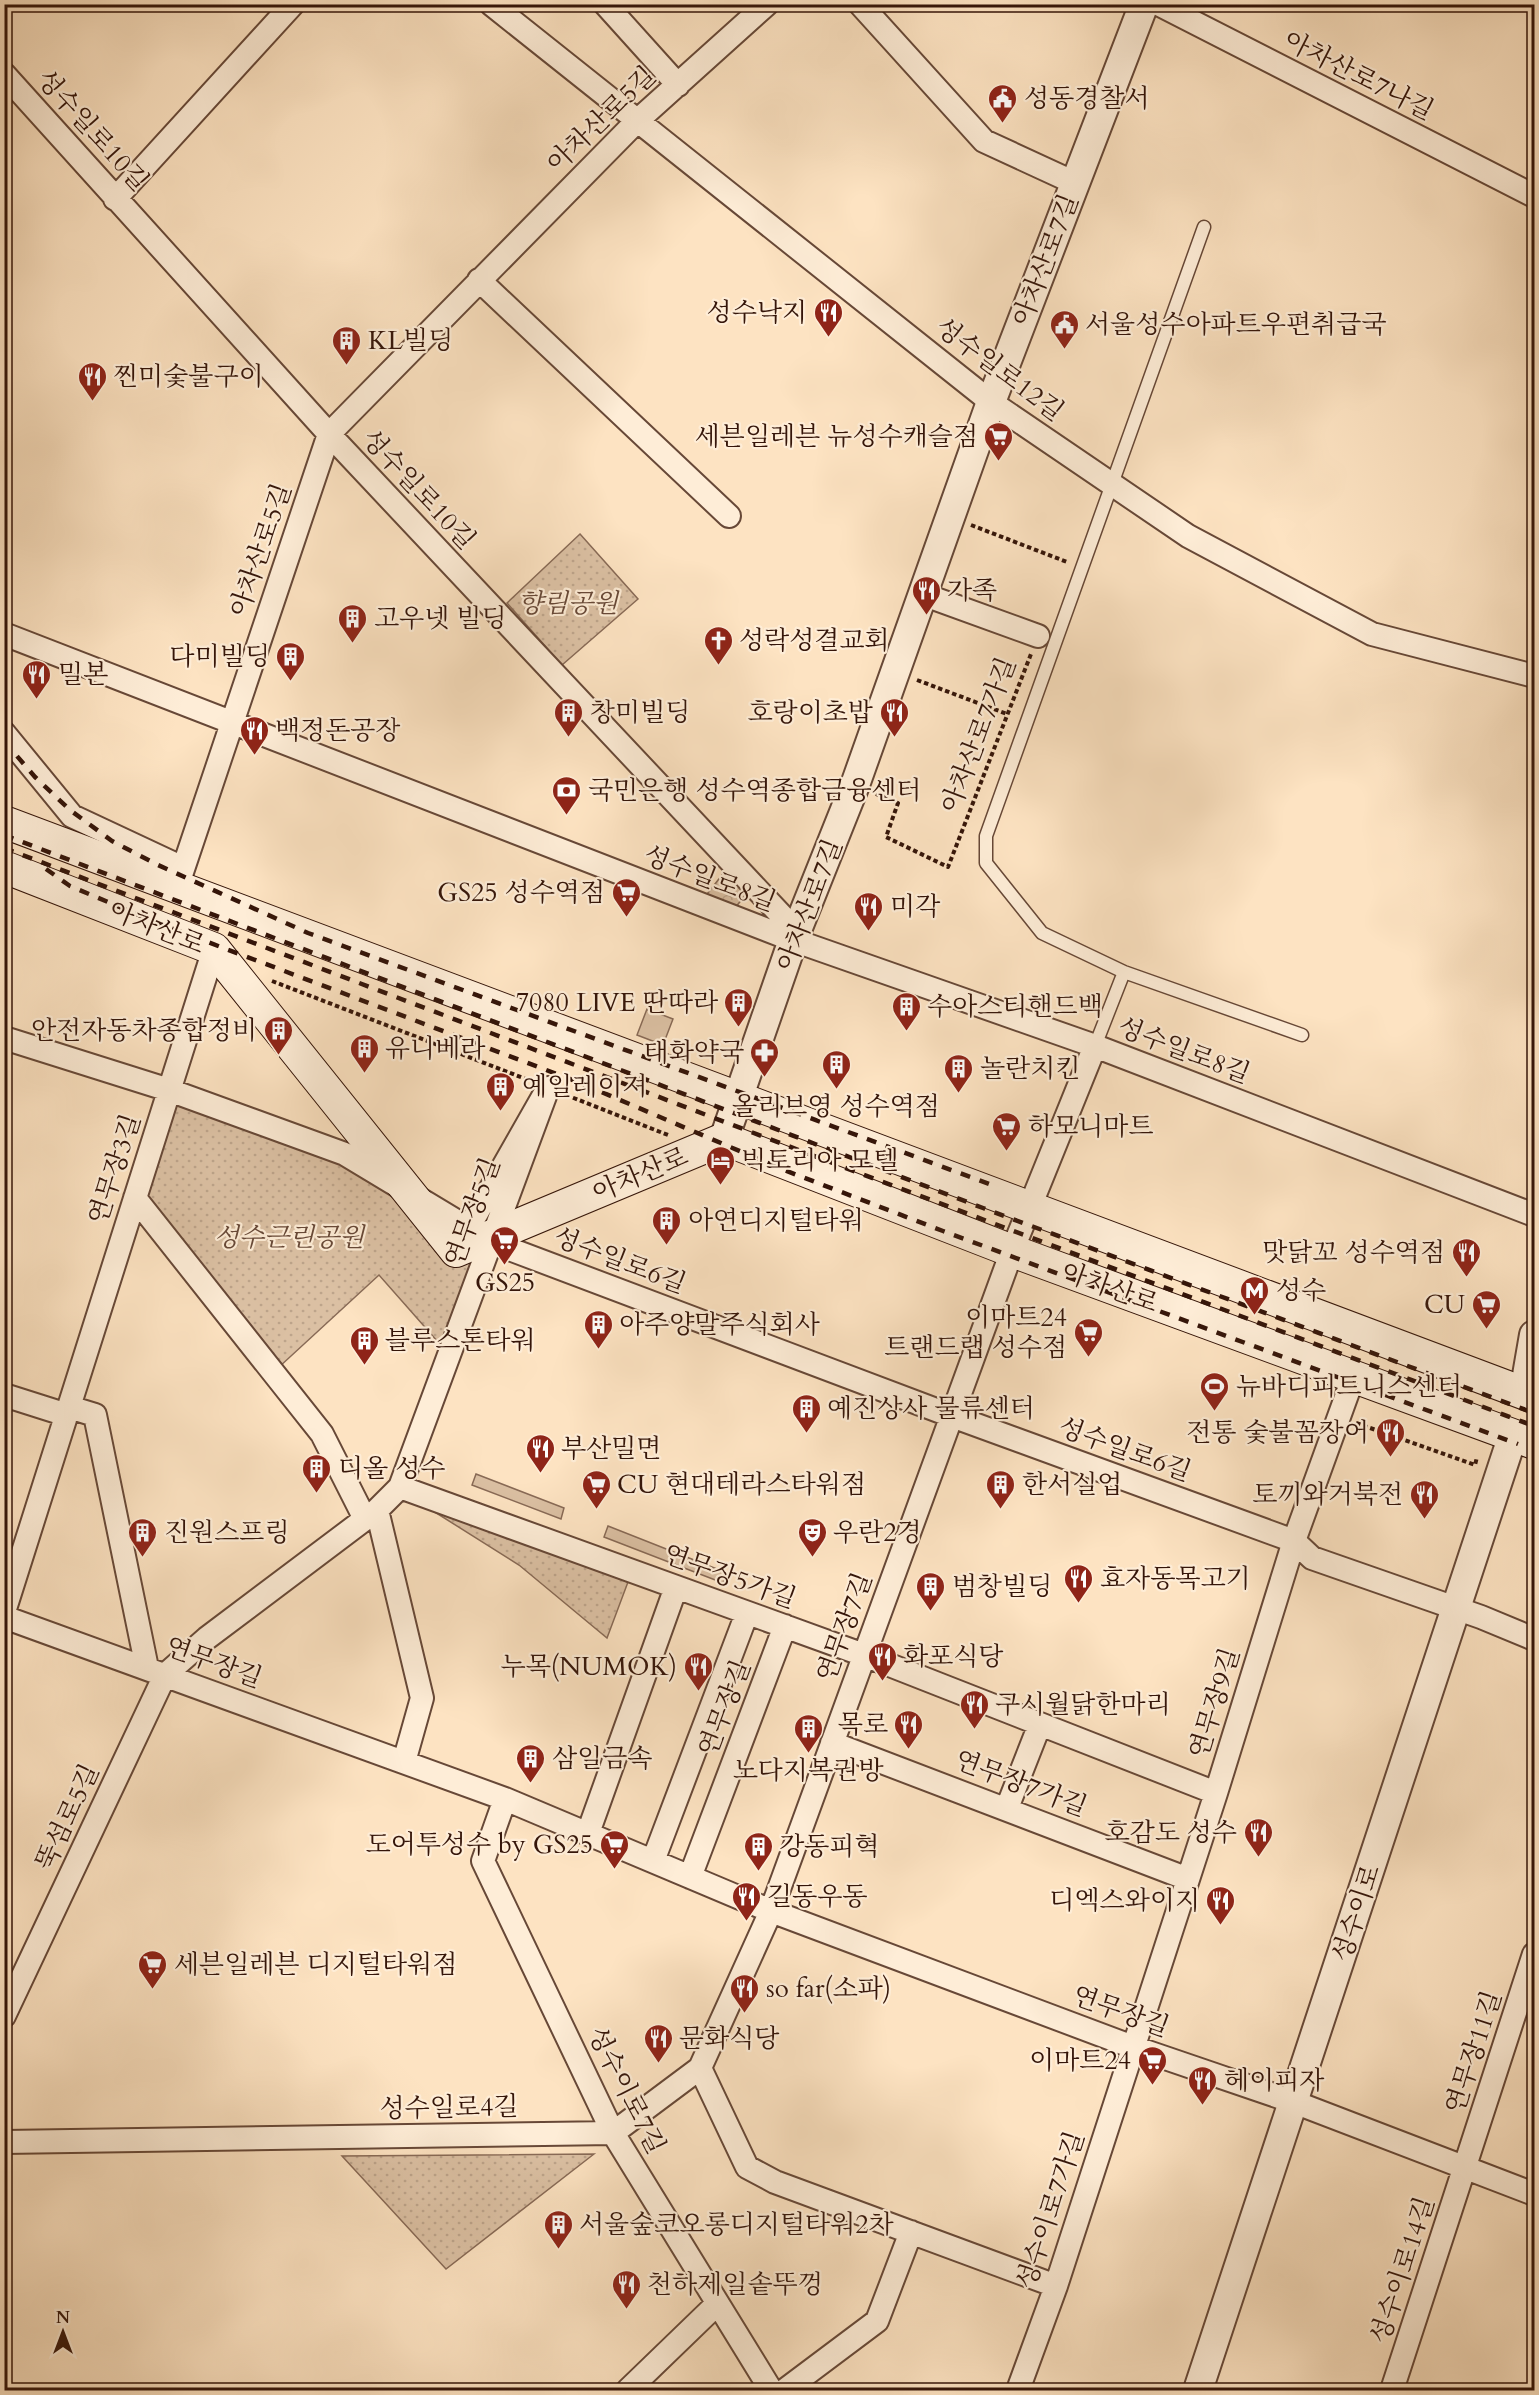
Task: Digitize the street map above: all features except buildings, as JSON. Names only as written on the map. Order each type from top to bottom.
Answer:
[{"type":"main road","name":"아차산로","points":[[4,822],[180,878],[738,1098],[1353,1378],[1524,1439]]},
{"type":"main road","name":"아차산로","points":[[4,867],[214,948],[456,1251],[724,1139],[1022,1229],[1529,1395]]},
{"type":"street","points":[[116,199],[293,4]]},
{"type":"street","name":"성수일로12길","points":[[491,4],[991,402],[1188,536],[1372,634],[1534,676]]},
{"type":"street","points":[[605,4],[678,85]]},
{"type":"street","name":"아차산로5길","points":[[180,878],[329,434],[478,280],[637,121],[767,4]]},
{"type":"street","points":[[860,4],[984,141],[1075,183]]},
{"type":"street","name":"아차산로7길","points":[[724,1139],[794,940],[855,785],[896,672],[991,402],[1144,4]]},
{"type":"street","name":"아차산로7나길","points":[[1158,4],[1534,196]]},
{"type":"street","name":"성수일로10길","points":[[4,74],[329,434],[783,917],[794,940]]},
{"type":"street","points":[[478,280],[729,516]]},
{"type":"street","points":[[922,594],[1038,636]]},
{"type":"street","name":"성수일로8길","points":[[4,634],[231,724],[794,940],[1095,1046],[1534,1215]]},
{"type":"street","name":"아차산로","points":[[4,733],[72,816],[180,878]]},
{"type":"street","name":"연무장3길","points":[[4,1612],[214,948]]},
{"type":"street","name":"성수일로6길","points":[[4,1038],[169,1090],[345,1154],[491,1242],[952,1416],[1294,1541],[1312,1558],[1534,1639]]},
{"type":"street","name":"연무장7길","points":[[771,1911],[1022,1229],[1095,1046]]},
{"type":"street","name":"연무장5길","points":[[156,1672],[207,1638],[371,1515],[400,1487],[548,1088],[456,1251]]},
{"type":"street","points":[[135,1198],[322,1434],[371,1515],[422,1698],[404,1762]]},
{"type":"street","points":[[1529,1395],[1534,1335]]},
{"type":"street","name":"연무장9길","points":[[1133,2047],[1294,1541],[1353,1378]]},
{"type":"street","points":[[4,1395],[68,1411],[95,1415],[156,1672]]},
{"type":"street","name":"성수이로","points":[[1198,2391],[1457,1610],[1524,1439]]},
{"type":"street","name":"연무장5가길","points":[[400,1487],[864,1655],[1216,1792]]},
{"type":"street","points":[[588,1833],[676,1587]]},
{"type":"street","name":"연무장길","points":[[653,1861],[747,1613]]},
{"type":"street","name":"연무장길","points":[[4,1617],[505,1799],[771,1911],[1133,2047],[1293,2102],[1534,2194]]},
{"type":"street","name":"연무장길","points":[[690,1876],[785,1626]]},
{"type":"street","name":"뚝섬로5길","points":[[4,2016],[156,1672]]},
{"type":"street","points":[[1007,1808],[1040,1724]]},
{"type":"street","name":"연무장7가길","points":[[832,1743],[1188,1879]]},
{"type":"street","name":"성수이로7길","points":[[505,1799],[483,1861],[613,2133],[771,2391]]},
{"type":"street","points":[[613,2133],[700,2068],[771,1911]]},
{"type":"street","name":"연무장11길","points":[[1466,2168],[1534,1954]]},
{"type":"street","name":"성수이로7가길","points":[[1018,2391],[1056,2286],[1133,2047]]},
{"type":"street","points":[[700,2068],[747,2166],[775,2182],[1056,2286]]},
{"type":"street","name":"성수일로4길","points":[[4,2142],[613,2133]]},
{"type":"street","name":"성수이로14길","points":[[1392,2391],[1466,2168]]},
{"type":"street","points":[[785,2391],[877,2321],[911,2232]]},
{"type":"street","points":[[628,2391],[717,2304]]},
{"type":"lane","points":[[1204,227],[986,836],[986,863],[1042,933],[1124,972],[1302,1035]]},
{"type":"lane","points":[[1095,1046],[1124,972]]},
{"type":"path","points":[[951,517],[1067,562]]},
{"type":"path","points":[[1063,573],[1071,551]]},
{"type":"path","name":"아차산로7가길","points":[[855,785],[898,803],[886,837],[948,867],[1038,636]]},
{"type":"path","points":[[896,672],[1007,714]]},
{"type":"path","points":[[1352,1421],[1475,1465],[1477,1458]]},
{"type":"green space","name":"향림공원","points":[[580,534],[638,599],[562,665],[507,603]]},
{"type":"green space","points":[[726,870],[748,892],[734,909],[704,898]]},
{"type":"green space","points":[[647,1009],[673,1019],[663,1045],[637,1035]]},
{"type":"green space","name":"성수근린공원","points":[[174,1102],[342,1162],[483,1244],[446,1351],[379,1275],[278,1368],[145,1198]]},
{"type":"green space","points":[[476,1474],[564,1508],[561,1519],[472,1485]]},
{"type":"green space","points":[[422,1504],[628,1582],[607,1638],[519,1565]]},
{"type":"green space","points":[[608,1526],[727,1573],[723,1583],[604,1537]]},
{"type":"green space","points":[[594,2154],[446,2269],[342,2156]]},
{"type":"railway","points":[[4,741],[35,777],[70,810],[112,841],[158,865],[308,933],[992,1185]]},
{"type":"railway","points":[[4,835],[983,1208],[1534,1413]]},
{"type":"railway","points":[[4,848],[859,1173],[1534,1426]]},
{"type":"railway","points":[[46,869],[70,886],[160,924],[578,1082],[784,1170],[1518,1444]]},
{"type":"place","name":"성동경찰서","points":[[1003,124]]},
{"type":"place","name":"성수낙지","points":[[828,338]]},
{"type":"place","name":"서울성수아파트우편취급국","points":[[1064,350]]},
{"type":"place","name":"KL빌딩","points":[[347,366]]},
{"type":"place","name":"찐미숯불구이","points":[[92,402]]},
{"type":"place","name":"세븐일레븐 뉴성수캐슬점","points":[[999,462]]},
{"type":"place","name":"가족","points":[[926,616]]},
{"type":"place","name":"고우넷 빌딩","points":[[353,644]]},
{"type":"place","name":"성락성결교회","points":[[718,666]]},
{"type":"place","name":"다미빌딩","points":[[291,682]]},
{"type":"place","name":"밀본","points":[[37,700]]},
{"type":"place","name":"창미빌딩","points":[[569,738]]},
{"type":"place","name":"호랑이초밥","points":[[894,738]]},
{"type":"place","name":"백정돈공장","points":[[254,756]]},
{"type":"place","name":"국민은행 성수역종합금융센터","points":[[567,816]]},
{"type":"place","name":"GS25 성수역점","points":[[626,918]]},
{"type":"place","name":"미각","points":[[869,932]]},
{"type":"place","name":"7080 LIVE 딴따라","points":[[739,1028]]},
{"type":"place","name":"수아스티핸드백","points":[[906,1032]]},
{"type":"place","name":"안전자동차종합정비","points":[[278,1056]]},
{"type":"place","name":"유니베라","points":[[364,1074]]},
{"type":"place","name":"태화약국","points":[[765,1078]]},
{"type":"place","name":"올리브영 성수역점","points":[[836,1090]]},
{"type":"place","name":"놀란치킨","points":[[959,1094]]},
{"type":"place","name":"예일레이져","points":[[501,1112]]},
{"type":"place","name":"하모니마트","points":[[1007,1152]]},
{"type":"place","name":"빅토리아 모텔","points":[[720,1186]]},
{"type":"place","name":"아연디지털타워","points":[[667,1246]]},
{"type":"place","name":"GS25","points":[[505,1266]]},
{"type":"place","name":"맛닭꼬 성수역점","points":[[1466,1278]]},
{"type":"place","name":"성수","points":[[1255,1316]]},
{"type":"place","name":"CU","points":[[1486,1330]]},
{"type":"place","name":"아주양말주식회사","points":[[598,1350]]},
{"type":"place","name":"이마트24 트랜드랩 성수점","points":[[1088,1358]]},
{"type":"place","name":"블루스톤타워","points":[[364,1366]]},
{"type":"place","name":"뉴바디피트니스센터","points":[[1215,1412]]},
{"type":"place","name":"예진상사 물류센터","points":[[806,1434]]},
{"type":"place","name":"전통 숯불꼼장어","points":[[1390,1458]]},
{"type":"place","name":"부산밀면","points":[[540,1474]]},
{"type":"place","name":"디올 성수","points":[[317,1494]]},
{"type":"place","name":"CU 현대테라스타워점","points":[[596,1510]]},
{"type":"place","name":"한서실업","points":[[1001,1510]]},
{"type":"place","name":"토끼와거북전","points":[[1424,1520]]},
{"type":"place","name":"진원스프링","points":[[143,1558]]},
{"type":"place","name":"우란2경","points":[[812,1558]]},
{"type":"place","name":"효자동목고기","points":[[1079,1604]]},
{"type":"place","name":"범창빌딩","points":[[931,1612]]},
{"type":"place","name":"화포식당","points":[[882,1682]]},
{"type":"place","name":"누목(NUMOK)","points":[[698,1692]]},
{"type":"place","name":"구시월닭한마리","points":[[974,1730]]},
{"type":"place","name":"목로","points":[[909,1750]]},
{"type":"place","name":"노다지복권방","points":[[808,1754]]},
{"type":"place","name":"삼일금속","points":[[531,1784]]},
{"type":"place","name":"호감도 성수","points":[[1258,1858]]},
{"type":"place","name":"도어투성수 by GS25","points":[[614,1870]]},
{"type":"place","name":"강동피혁","points":[[758,1872]]},
{"type":"place","name":"길동우동","points":[[746,1922]]},
{"type":"place","name":"디엑스와이지","points":[[1221,1926]]},
{"type":"place","name":"세븐일레븐 디지털타워점","points":[[153,1990]]},
{"type":"place","name":"so far(소파)","points":[[745,2014]]},
{"type":"place","name":"문화식당","points":[[658,2064]]},
{"type":"place","name":"이마트24","points":[[1152,2086]]},
{"type":"place","name":"헤이피자","points":[[1203,2106]]},
{"type":"place","name":"서울숲코오롱디지털타워2차","points":[[558,2250]]},
{"type":"place","name":"천하제일솥뚜껑","points":[[626,2310]]}]
